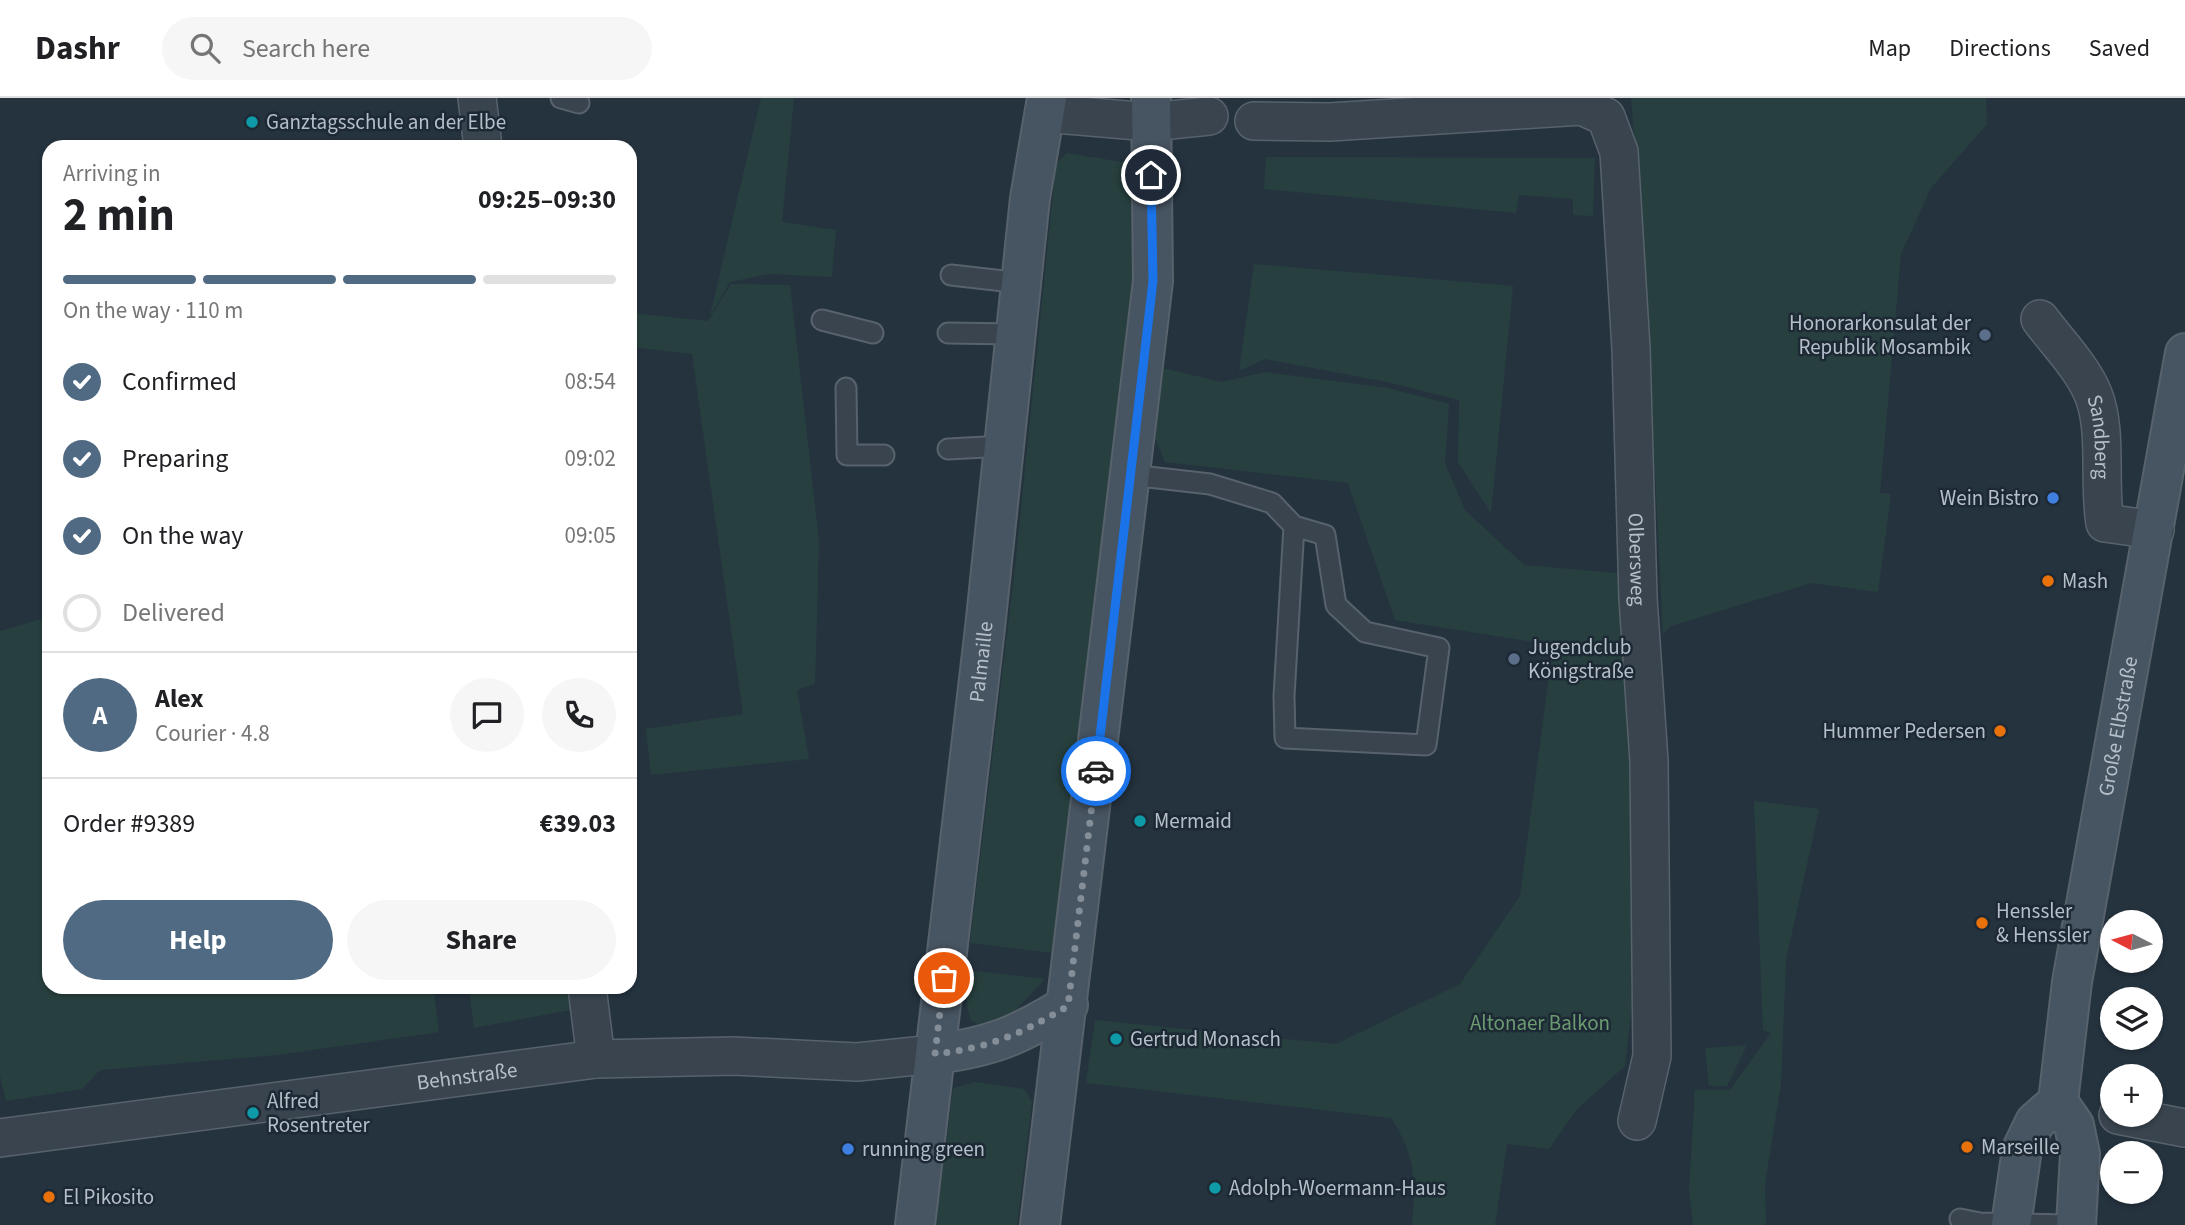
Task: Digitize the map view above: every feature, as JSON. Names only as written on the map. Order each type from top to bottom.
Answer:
[{"type":"main road","name":"Palmaille","points":[[915,1225],[1021,283],[1045,105]]},
{"type":"main road","points":[[1040,1225],[1153,281],[1151,110]]},
{"type":"main road","name":"Große Elbstraße","points":[[2058,1102],[2072,982],[2185,353]]},
{"type":"main road","points":[[935,1054],[987,1046],[1009,1039],[1068,1006]]},
{"type":"main road","points":[[2011,1224],[2022,1149],[2035,1122],[2058,1102],[2074,1125],[2080,1154],[2076,1225]]},
{"type":"street","points":[[477,98],[482,140]]},
{"type":"street","points":[[1254,121],[1330,122],[1582,102]]},
{"type":"street","name":"Olbersweg","points":[[1582,102],[1606,117],[1619,152],[1629,322],[1638,597],[1648,761],[1652,1056],[1637,1121]]},
{"type":"street","points":[[1045,105],[1151,110],[1209,117]]},
{"type":"street","name":"Sandberg","points":[[2039,319],[2092,393],[2097,411],[2100,496],[2105,523],[2155,530]]},
{"type":"street","points":[[588,994],[596,1059]]},
{"type":"street","name":"Behnstraße","points":[[0,1138],[596,1059],[734,1056],[858,1062],[935,1054]]},
{"type":"street","points":[[2058,1102],[2100,1111]]},
{"type":"street","points":[[2163,1124],[2185,1128]]},
{"type":"lane","points":[[951,275],[1021,283]]},
{"type":"lane","points":[[822,320],[873,333]]},
{"type":"lane","points":[[948,333],[1016,334]]},
{"type":"lane","points":[[846,388],[847,454],[884,455]]},
{"type":"lane","points":[[948,449],[1004,446]]},
{"type":"lane","points":[[1131,475],[1210,485],[1272,503],[1294,526],[1325,535],[1336,605],[1365,632],[1439,648],[1426,745],[1285,738],[1284,696],[1294,526]]},
{"type":"lane","points":[[1960,1219],[2011,1224],[2069,1225]]},
{"type":"green space","points":[[761,98],[794,98],[782,222],[836,230],[832,277],[769,274],[730,282],[710,316]]},
{"type":"green space","points":[[1631,98],[1986,98],[1987,124],[1931,188],[1901,254],[1880,493],[1891,494],[1878,592],[1811,583],[1671,626],[1663,634],[1643,232]]},
{"type":"green space","points":[[1067,153],[1128,163],[1135,206],[1133,285],[1054,953],[970,943],[1015,568],[1056,164]]},
{"type":"green space","points":[[1266,157],[1595,158],[1593,216],[1573,215],[1573,199],[1519,195],[1516,213],[1264,189]]},
{"type":"green space","points":[[1254,264],[1513,286],[1491,513],[1458,462],[1459,400],[1387,382],[1265,359],[1239,371]]},
{"type":"green space","points":[[731,284],[790,285],[819,541],[815,684],[797,690],[809,759],[651,775],[646,729],[743,714],[692,354],[637,348],[637,314],[708,321]]},
{"type":"green space","name":"Altonaer Balkon","points":[[1162,368],[1222,382],[1265,372],[1388,388],[1449,404],[1445,463],[1465,510],[1524,565],[1627,574],[1639,944],[1625,1066],[1576,1110],[1549,1149],[1507,1144],[1495,1225],[1412,1225],[1414,1181],[1410,1157],[1391,1118],[1086,1083],[1095,1020],[1336,1044],[1460,984],[1520,896],[1553,645],[1395,620],[1348,483],[1165,462],[1155,438]]},
{"type":"green space","points":[[42,619],[42,994],[434,994],[439,1032],[277,1055],[100,1070],[82,1089],[6,1101],[0,1076],[0,631]]},
{"type":"green space","points":[[1754,801],[1819,809],[1786,960],[1781,1084],[1765,1184],[1766,1225],[1693,1225],[1689,1189],[1695,1090],[1730,1090],[1771,1033],[1763,1030]]},
{"type":"green space","points":[[967,970],[1045,979],[1010,1016],[984,1027],[971,1021],[967,1006]]},
{"type":"green space","points":[[470,994],[568,994],[570,1010],[474,1028]]},
{"type":"green space","points":[[1747,1045],[1727,1086],[1709,1086],[1705,1048]]},
{"type":"green space","points":[[976,1082],[1024,1089],[1032,1102],[1017,1225],[936,1225],[953,1088]]},
{"type":"way so far","points":[[944,978],[935,1054],[987,1046],[1009,1039],[1068,1006],[1096,771]]},
{"type":"place","name":"Ganztagsschule an der Elbe","points":[[252,122]]},
{"type":"place","name":"Honorarkonsulat der Republik Mosambik","points":[[1985,335]]},
{"type":"place","name":"Wein Bistro","points":[[2053,498]]},
{"type":"place","name":"Mash","points":[[2048,581]]},
{"type":"place","name":"Jugendclub Königstraße","points":[[1514,659]]},
{"type":"place","name":"Hummer Pedersen","points":[[2000,731]]},
{"type":"place","name":"Mermaid","points":[[1140,821]]},
{"type":"place","name":"Henssler & Henssler","points":[[1982,923]]},
{"type":"place","name":"Gertrud Monasch","points":[[1116,1039]]},
{"type":"place","name":"Alfred Rosentreter","points":[[253,1113]]},
{"type":"place","name":"Marseille","points":[[1967,1147]]},
{"type":"place","name":"running green","points":[[848,1149]]},
{"type":"place","name":"Adolph-Woermann-Haus","points":[[1215,1188]]},
{"type":"place","name":"El Pikosito","points":[[49,1197]]},
{"type":"route","points":[[1096,771],[1153,281],[1151,175]]}]
